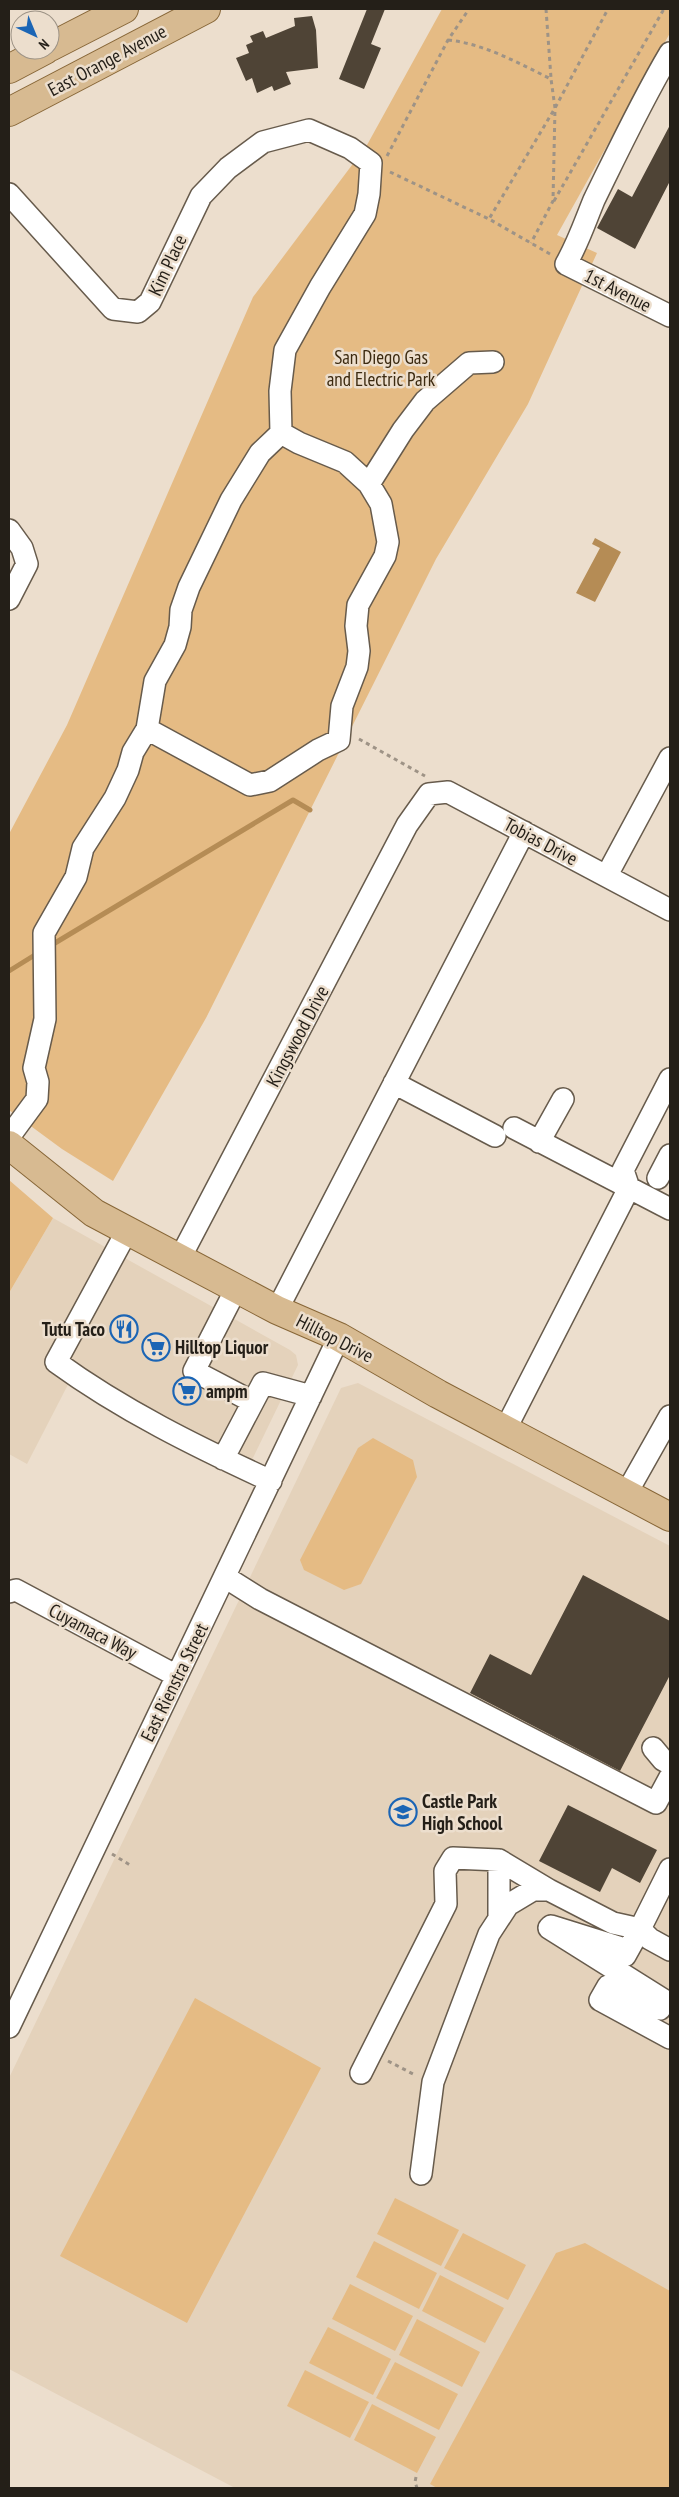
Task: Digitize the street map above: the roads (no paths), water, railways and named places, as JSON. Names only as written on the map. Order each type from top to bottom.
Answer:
[{"type":"main road","points":[[60,42],[124,9]]},
{"type":"main road","name":"East Orange Avenue","points":[[9,112],[206,9]]},
{"type":"main road","points":[[9,69],[26,60]]},
{"type":"main road","name":"Hilltop Drive","points":[[9,1145],[94,1213],[236,1290],[339,1337],[438,1394],[670,1517]]},
{"type":"street","name":"1st Avenue","points":[[670,53],[651,85],[566,264],[670,316]]},
{"type":"street","name":"Kim Place","points":[[9,194],[113,309],[138,312],[150,302],[201,196],[228,168],[263,142],[309,130],[350,148],[376,165],[365,214],[320,287],[285,350],[280,391],[281,433]]},
{"type":"street","points":[[370,484],[403,430],[425,400],[469,363],[493,362]]},
{"type":"street","points":[[9,1137],[37,1099],[38,1082],[34,1068],[45,1019],[44,933],[76,877],[83,848],[115,798],[128,770],[133,752],[147,729],[154,680],[175,645],[180,627],[181,610],[189,588],[231,500],[260,453],[281,433],[299,443],[344,462],[370,484],[381,504],[388,542],[385,556],[358,605],[356,626],[359,651],[356,667],[342,706],[338,740],[318,750],[270,781],[250,785],[147,729]]},
{"type":"street","points":[[9,530],[22,548],[27,564],[9,599]]},
{"type":"street","points":[[607,875],[670,758]]},
{"type":"street","name":"Tobias Drive","points":[[414,812],[428,794],[448,792],[670,910]]},
{"type":"street","name":"Kingswood Drive","points":[[179,1260],[414,812]]},
{"type":"street","points":[[277,1310],[524,832]]},
{"type":"street","points":[[505,1430],[629,1188],[624,1170],[670,1079]]},
{"type":"street","points":[[394,1082],[504,1132],[540,1142],[670,1209]]},
{"type":"street","points":[[540,1142],[563,1099]]},
{"type":"street","points":[[658,1178],[670,1155]]},
{"type":"street","points":[[127,1231],[56,1362],[95,1391],[223,1459],[271,1481]]},
{"type":"street","points":[[236,1290],[194,1371],[253,1402]]},
{"type":"street","name":"East Rienstra Street","points":[[9,2027],[339,1337]]},
{"type":"street","points":[[223,1459],[263,1383],[311,1396]]},
{"type":"street","points":[[626,1494],[670,1416]]},
{"type":"street","points":[[225,1576],[260,1600],[656,1803],[670,1777]]},
{"type":"street","name":"Cuyamaca Way","points":[[9,1592],[16,1590],[177,1676]]},
{"type":"street","points":[[653,1748],[662,1760],[670,1764]]},
{"type":"street","points":[[361,2073],[446,1904],[445,1871],[453,1858],[499,1860],[549,1890],[613,1923],[640,1929],[650,1939],[670,1950]]},
{"type":"street","points":[[499,1860],[499,1918]]},
{"type":"street","points":[[670,1869],[640,1929],[600,2000],[670,2038]]},
{"type":"street","points":[[421,2174],[433,2082],[489,1934],[508,1904],[533,1890],[549,1890]]},
{"type":"street","points":[[617,1970],[670,2004]]},
{"type":"street","points":[[617,1970],[670,2012]]},
{"type":"waterway","points":[[50,946],[293,800],[310,810]]},
{"type":"waterway","points":[[9,971],[38,953]]},
{"type":"place","name":"Tutu Taco","points":[[124,1329]]},
{"type":"place","name":"Hilltop Liquor","points":[[156,1347]]},
{"type":"place","name":"ampm","points":[[187,1391]]},
{"type":"place","name":"Castle Park High School","points":[[403,1812]]},
{"type":"park label","name":"San Diego Gas and Electric Park","points":[[381,368]]}]
